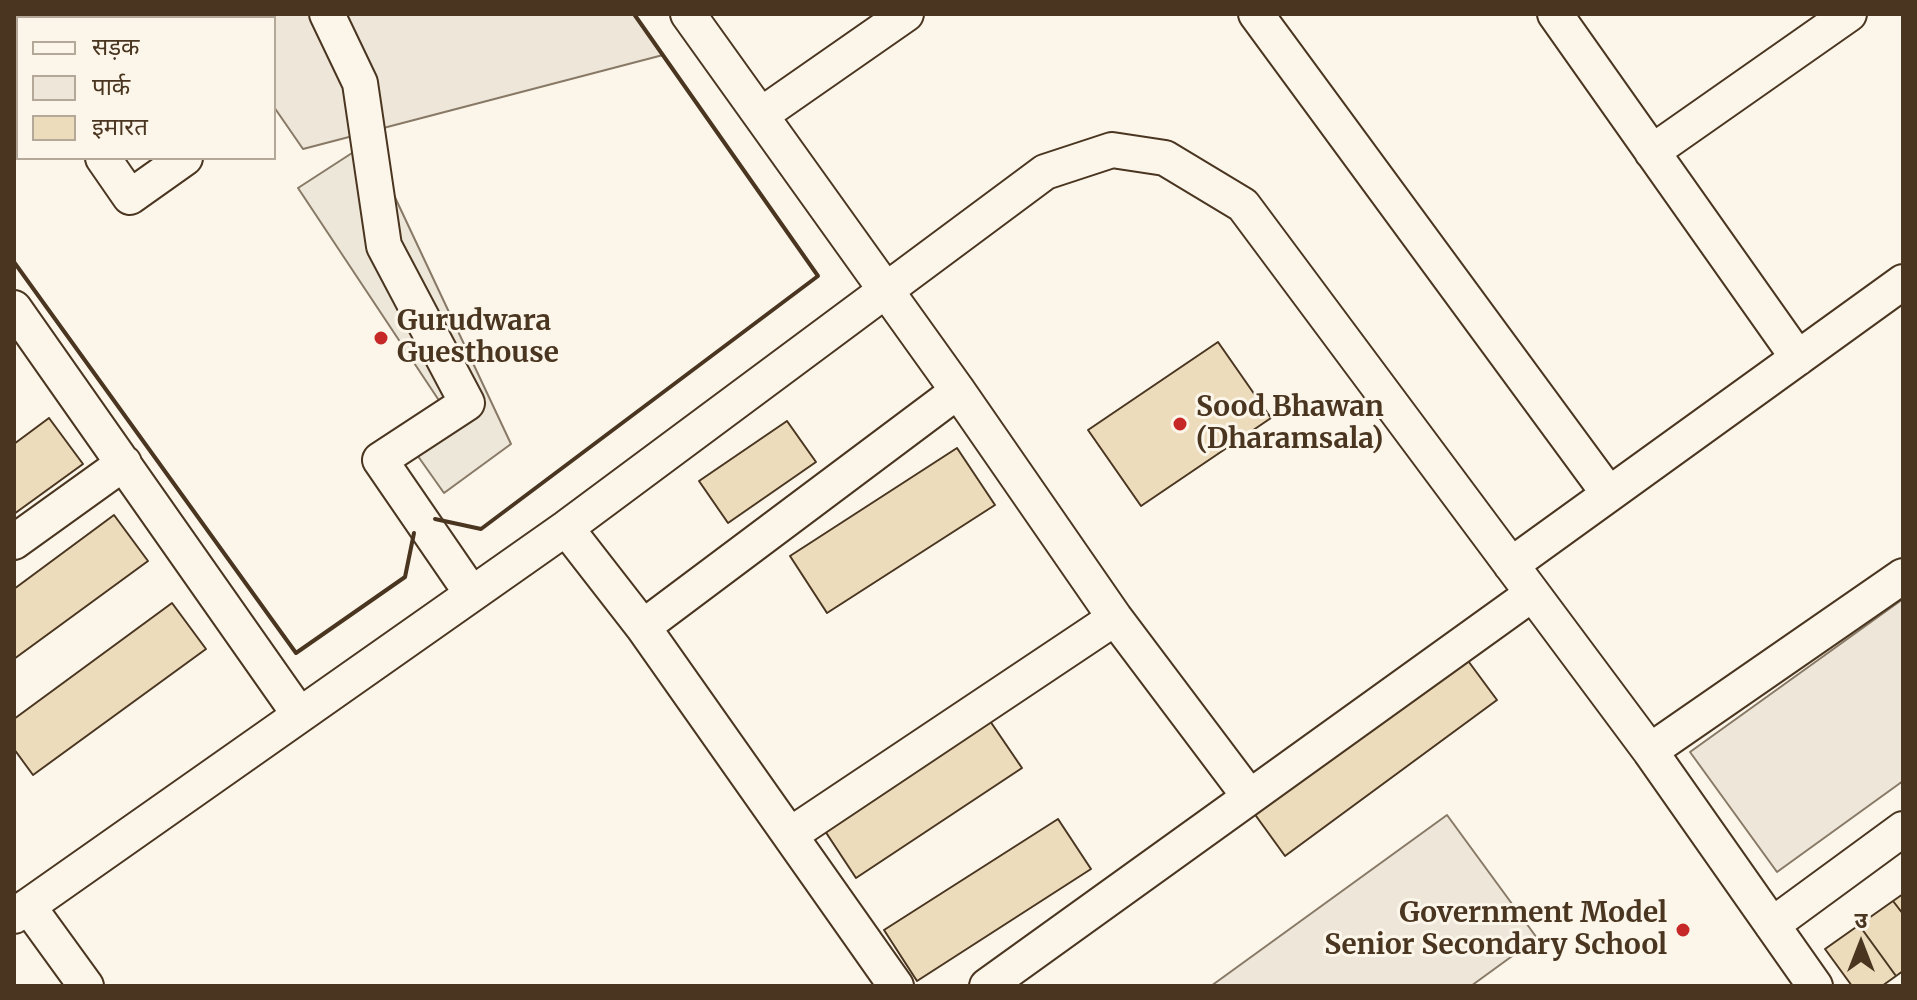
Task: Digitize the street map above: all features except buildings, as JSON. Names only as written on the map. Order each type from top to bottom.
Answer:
[{"type":"street","points":[[327,14],[360,83],[384,246],[467,403],[380,460],[472,594]]},
{"type":"street","points":[[688,14],[958,391],[1115,618],[1249,796]]},
{"type":"street","points":[[761,115],[906,14]]},
{"type":"street","points":[[1256,14],[1609,494]]},
{"type":"street","points":[[1555,14],[1798,358]]},
{"type":"street","points":[[1652,152],[1849,14]]},
{"type":"street","points":[[86,986],[21,911],[566,528],[1045,172],[1112,150],[1165,158],[1243,205],[1650,751],[1815,986]]},
{"type":"street","points":[[104,160],[130,197],[182,160]]},
{"type":"street","points":[[1511,565],[1903,282]]},
{"type":"street","points":[[14,308],[299,714]]},
{"type":"street","points":[[643,627],[958,391]]},
{"type":"street","points":[[14,542],[124,463]]},
{"type":"street","points":[[566,528],[643,627],[896,986]]},
{"type":"street","points":[[1650,751],[1903,576]]},
{"type":"street","points":[[987,986],[1532,594]]},
{"type":"street","points":[[790,835],[1115,618]]},
{"type":"street","points":[[1772,925],[1903,829]]},
{"type":"green space","points":[[208,14],[634,14],[663,55],[303,149],[276,110],[276,16]]},
{"type":"green space","points":[[1903,599],[1903,781],[1777,872],[1690,752]]},
{"type":"green space","points":[[1447,815],[1537,938],[1471,986],[1211,986]]},
{"type":"shaded area","points":[[369,142],[511,444],[444,493],[398,428],[440,402],[298,188]]},
{"type":"wall","points":[[435,519],[481,529],[818,276],[634,14]]},
{"type":"wall","points":[[14,262],[296,653],[405,577],[414,533]]},
{"type":"place","name":"Gurudwara Guesthouse","points":[[381,338]]},
{"type":"place","name":"Sood Bhawan (Dharamsala)","points":[[1180,424]]},
{"type":"place","name":"Government Model Senior Secondary School","points":[[1683,930]]}]
